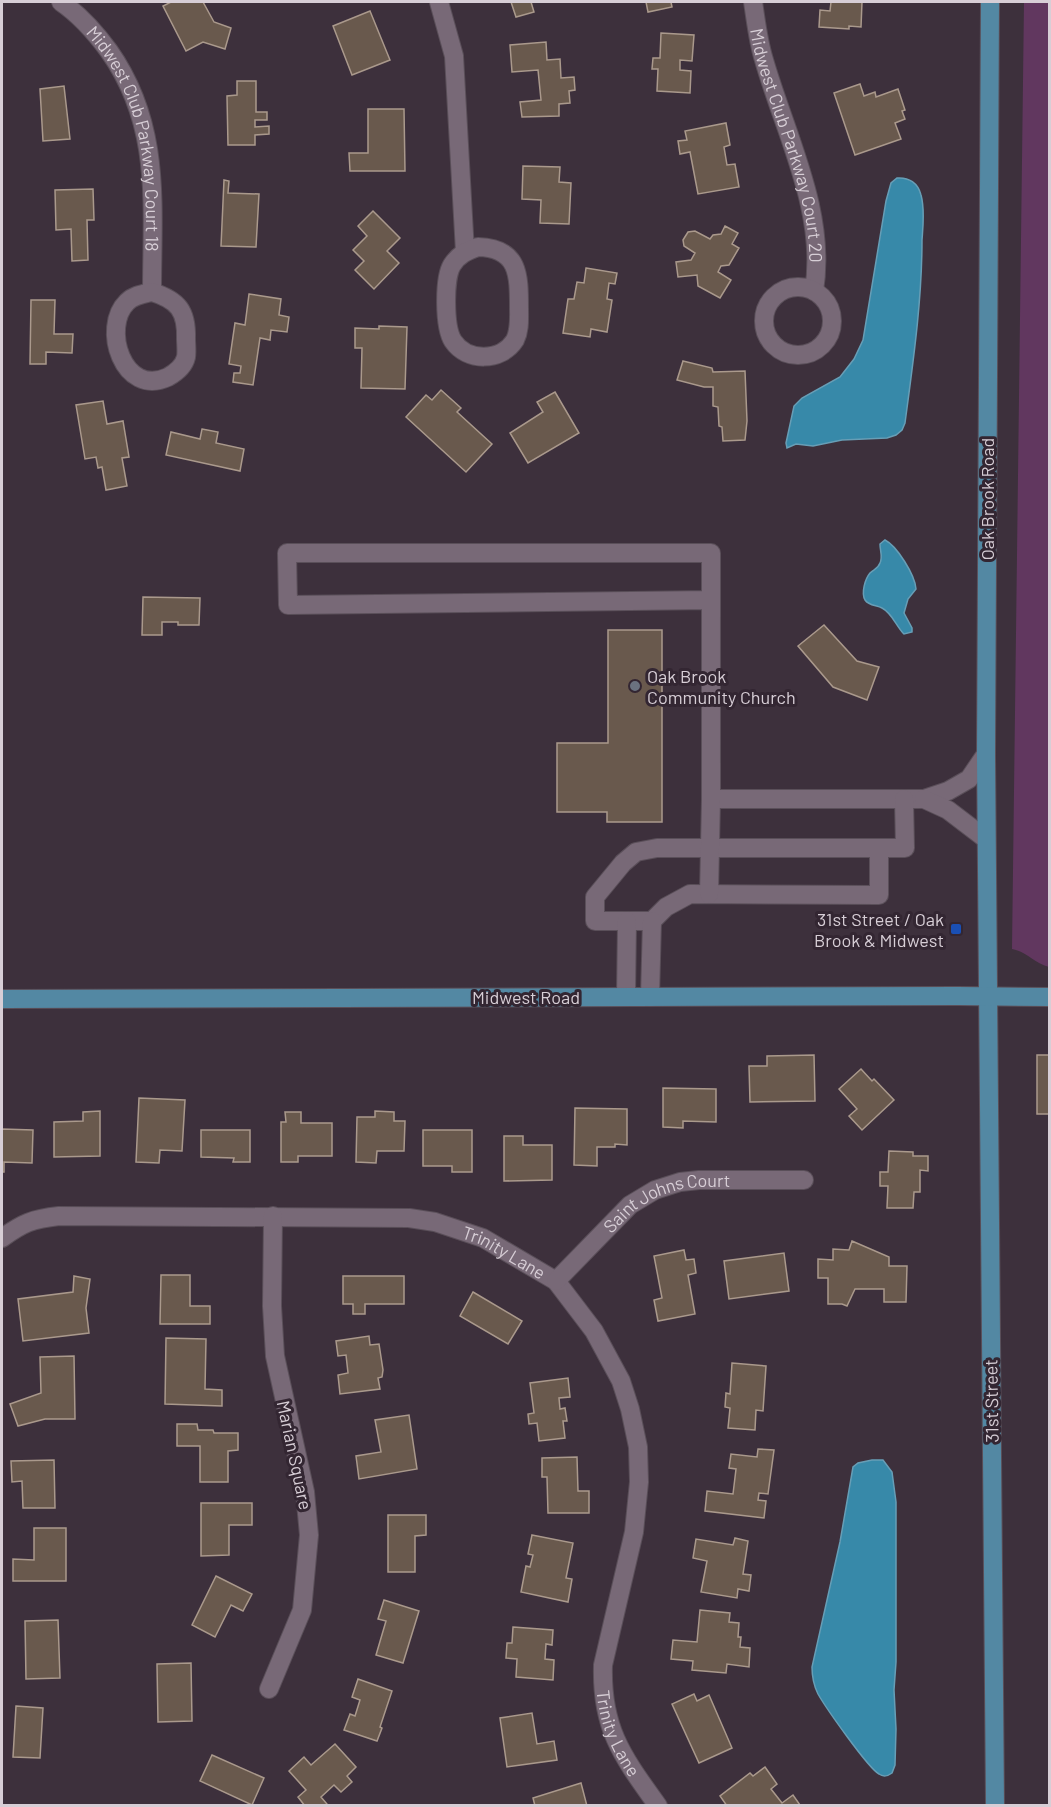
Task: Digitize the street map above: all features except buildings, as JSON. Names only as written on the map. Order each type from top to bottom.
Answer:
[{"type":"main road","name":"Oak Brook Road","points":[[988,997],[986,754],[990,2]]},
{"type":"main road","name":"31st Street","points":[[988,997],[995,1806]]},
{"type":"main road","name":"Midwest Road","points":[[2,999],[1050,998]]},
{"type":"street","name":"Midwest Club Parkway Court 18","points":[[61,2],[74,11],[97,34],[118,64],[134,95],[143,120],[150,153],[152,186],[152,292]]},
{"type":"street","points":[[439,2],[454,56],[465,252]]},
{"type":"street","name":"Midwest Club Parkway Court 20","points":[[753,2],[764,59],[790,136],[810,207],[818,268],[814,291]]},
{"type":"street","points":[[478,247],[500,251],[508,256],[515,266],[519,280],[519,329],[510,346],[490,357],[479,357],[461,350],[449,332],[447,322],[448,277],[453,263],[465,252],[478,247]]},
{"type":"street","points":[[152,292],[166,296],[178,306],[185,317],[186,328],[186,358],[182,366],[173,374],[152,381],[134,375],[121,361],[117,349],[117,325],[121,308],[135,296],[152,292]]},
{"type":"street","points":[[709,894],[711,799],[711,600],[711,552],[287,553],[288,605],[711,600]]},
{"type":"street","points":[[711,799],[924,799],[948,791],[969,779],[986,754]]},
{"type":"street","points":[[652,921],[595,921],[596,897],[623,863],[636,852],[657,848],[905,848],[904,799]]},
{"type":"street","points":[[924,799],[948,810],[986,839]]},
{"type":"street","points":[[650,997],[652,921],[666,907],[690,894],[879,895],[879,848]]},
{"type":"street","points":[[626,997],[627,921]]},
{"type":"street","name":"Saint Johns Court","points":[[556,1281],[630,1205],[655,1190],[680,1182],[699,1180],[804,1180]]},
{"type":"street","name":"Trinity Lane","points":[[2,1239],[21,1224],[39,1218],[59,1216],[379,1216],[409,1218],[435,1222],[483,1238],[556,1281],[594,1331],[610,1358],[630,1409],[636,1437],[639,1482],[637,1512],[603,1665],[603,1687],[607,1717],[619,1748],[658,1806]]},
{"type":"street","name":"Marian Square","points":[[269,1689],[302,1610],[309,1535],[304,1492],[274,1347],[273,1216]]},
{"type":"shaded area","points":[[1024,2],[1050,2],[1049,967],[1012,949]]},
{"type":"water","points":[[897,178],[909,180],[918,187],[923,212],[919,309],[905,423],[896,435],[887,438],[842,440],[813,446],[796,444],[787,448],[786,443],[794,406],[802,398],[840,377],[854,359],[863,340],[886,201],[891,183]]},
{"type":"water","points":[[885,540],[900,554],[915,583],[916,589],[908,599],[904,613],[912,632],[904,634],[885,610],[869,603],[864,597],[865,582],[870,573],[879,565],[880,544]]},
{"type":"water","points":[[883,1460],[892,1472],[896,1502],[895,1765],[892,1773],[885,1776],[874,1769],[838,1724],[818,1694],[812,1670],[840,1542],[853,1467],[858,1463]]},
{"type":"place","name":"Oak Brook Community Church","points":[[635,686]]},
{"type":"place","name":"31st Street / Oak Brook & Midwest","points":[[956,929]]}]
